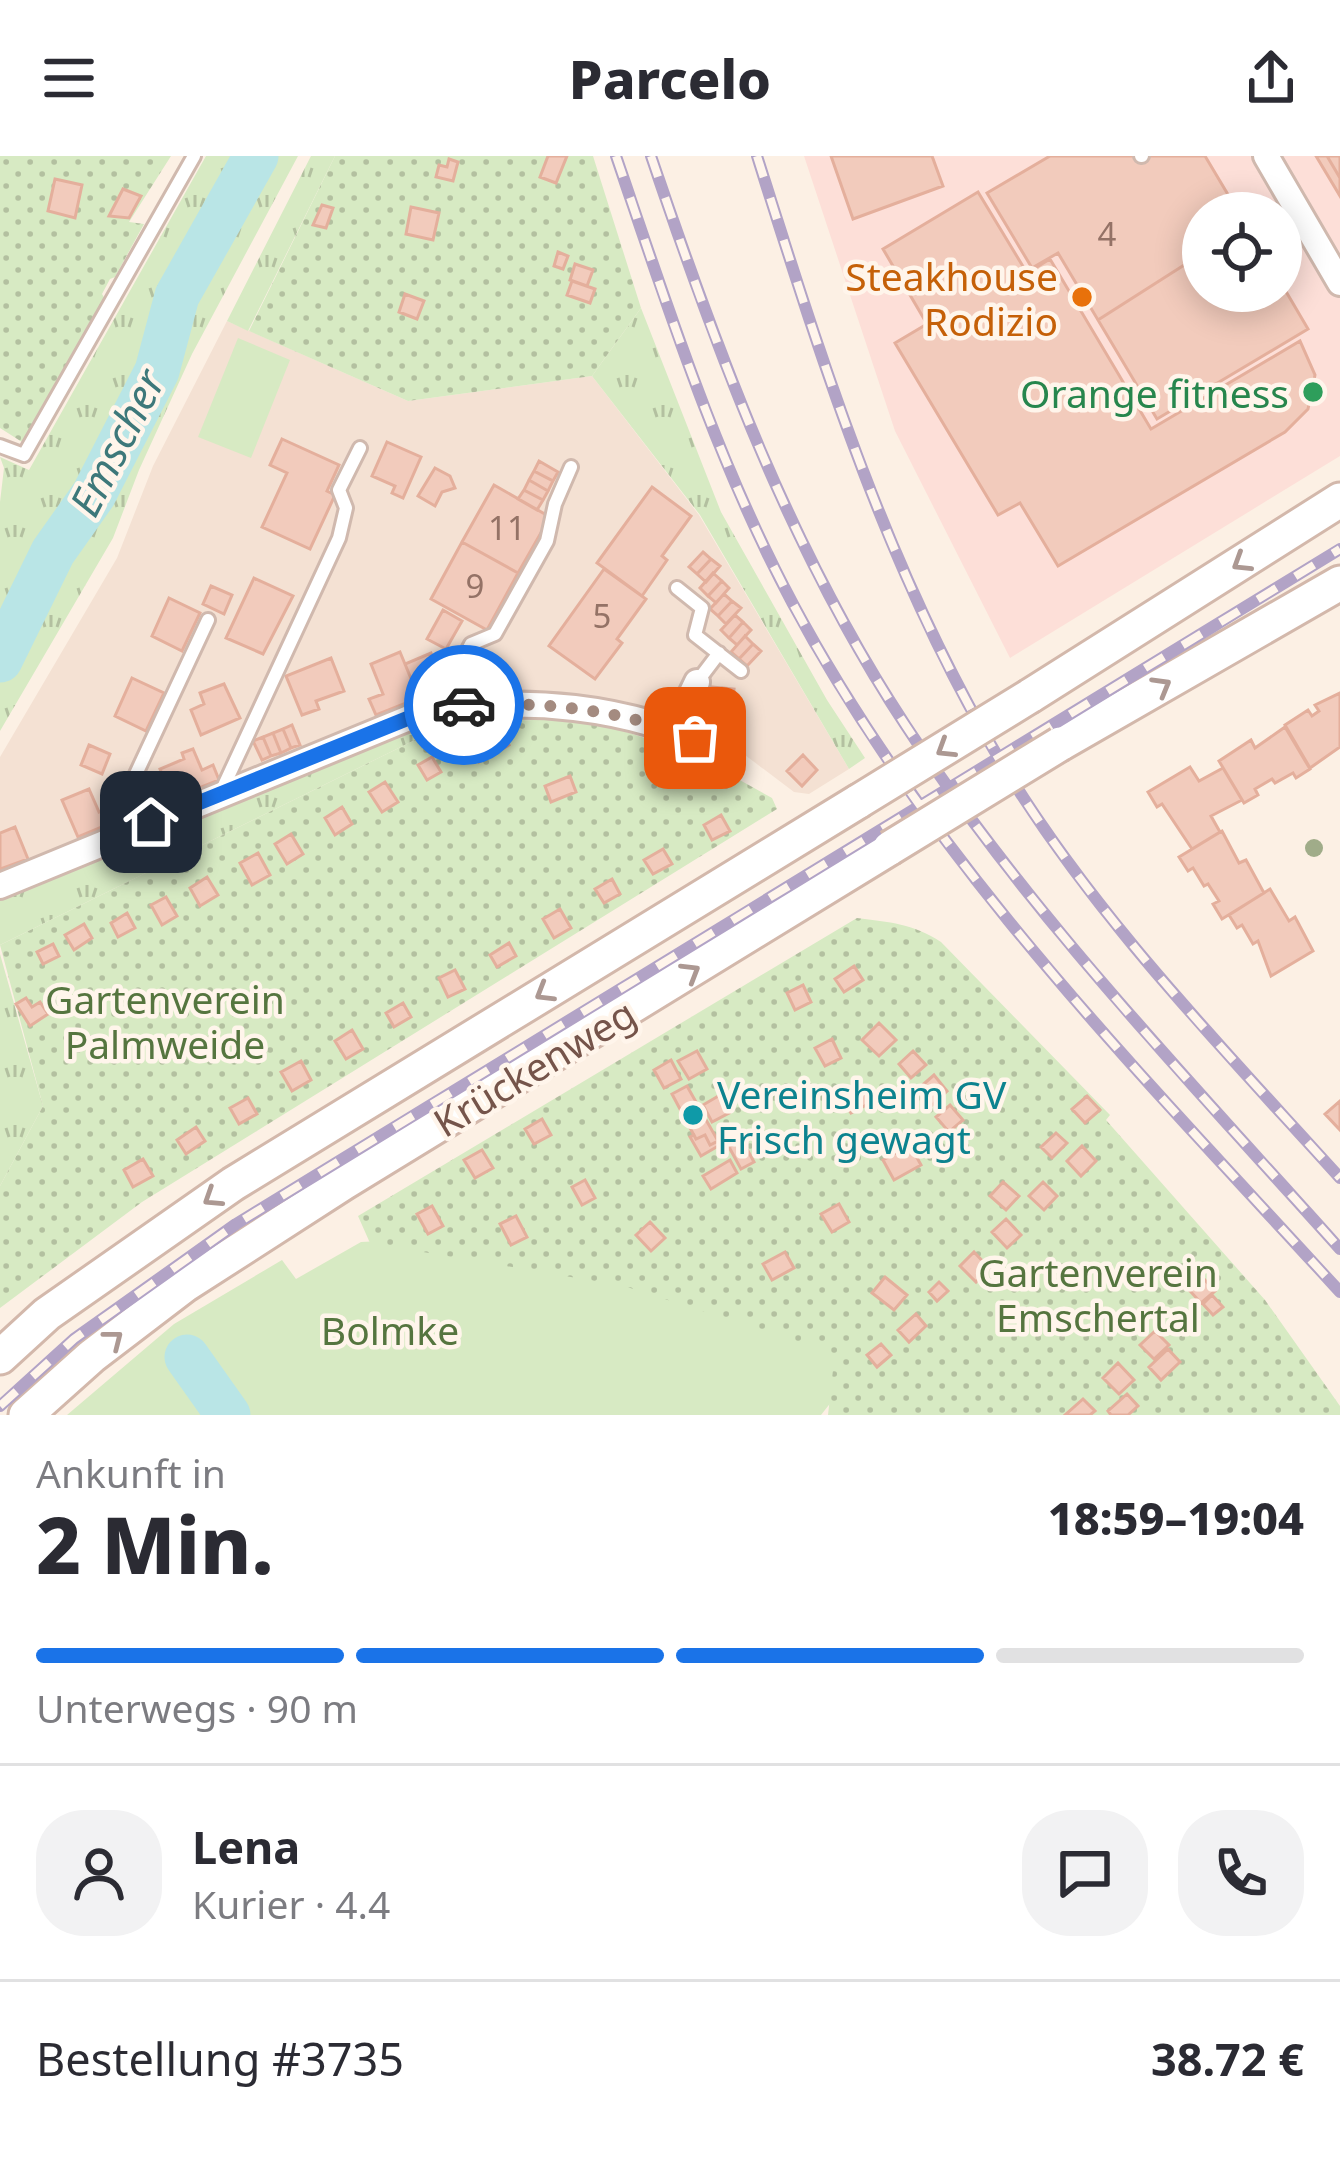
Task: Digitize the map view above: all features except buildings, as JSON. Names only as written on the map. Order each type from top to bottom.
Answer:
[{"type":"main road","name":"Krückenweg","points":[[0,1357],[47,1314],[233,1184],[1030,696],[1340,500]]},
{"type":"main road","name":"Krückenweg","points":[[26,1415],[92,1356],[185,1285],[345,1182],[1060,744],[1340,584]]},
{"type":"street","points":[[1266,156],[1340,283]]},
{"type":"street","points":[[674,730],[698,682]]},
{"type":"street","points":[[0,886],[421,713],[466,705],[583,708],[674,730],[722,751]]},
{"type":"lane","points":[[0,446],[24,455],[194,156]]},
{"type":"lane","points":[[220,794],[339,538],[346,508],[339,490],[361,448]]},
{"type":"lane","points":[[466,705],[461,663],[471,644],[495,634],[547,541],[554,504],[571,467]]},
{"type":"lane","points":[[677,588],[702,608],[695,635],[741,671]]},
{"type":"lane","points":[[117,836],[136,774],[208,620]]},
{"type":"lane","points":[[698,682],[719,653]]},
{"type":"shaded area","points":[[804,156],[1340,156],[1340,456],[1010,658],[895,431]]},
{"type":"shaded area","points":[[227,321],[408,401],[592,376],[699,515],[849,769],[809,794],[794,792],[733,746],[662,711],[569,695],[477,689],[364,722],[0,872],[0,757],[117,558],[153,466]]},
{"type":"green space","points":[[0,156],[171,156],[129,222],[144,224],[102,294],[105,299],[22,442],[0,428]]},
{"type":"green space","points":[[206,156],[298,156],[192,354],[113,538],[0,731],[4,468],[0,457],[29,470]]},
{"type":"green space","points":[[311,156],[335,156],[248,331],[227,321]]},
{"type":"green space","points":[[335,156],[593,156],[641,308],[592,376],[408,401],[249,331]]},
{"type":"green space","points":[[641,308],[721,512],[865,758],[849,769],[700,515],[592,376]]},
{"type":"green space","points":[[238,338],[290,360],[251,458],[198,437]]},
{"type":"green space","points":[[493,714],[554,718],[419,738],[0,945],[0,899],[410,729]]},
{"type":"green space","name":"Gartenverein Palmweide","points":[[554,718],[611,727],[691,753],[772,798],[777,809],[142,1202],[0,1308],[0,1186],[43,1106],[0,945],[419,738]]},
{"type":"green space","name":"Gartenverein Emschertal","points":[[857,918],[911,928],[941,942],[1110,1115],[1106,1120],[1265,1300],[1340,1406],[1340,1415],[828,1415],[833,1370],[818,1348],[624,1286],[370,1243],[358,1216]]},
{"type":"green space","points":[[0,954],[43,1106],[0,1186]]},
{"type":"green space","name":"Bolmke","points":[[361,1242],[853,1249],[832,1401],[821,1415],[67,1415],[174,1324],[282,1260],[296,1279]]},
{"type":"waterway","name":"Emscher","points":[[0,660],[53,552],[94,494],[157,371],[177,296],[256,156]]},
{"type":"waterway","points":[[0,624],[33,598]]},
{"type":"waterway","name":"Emscher","points":[[187,1357],[228,1415]]},
{"type":"railway","points":[[616,156],[696,384],[741,495],[793,604],[849,700],[975,879],[1045,964],[1340,1292]]},
{"type":"railway","points":[[651,156],[731,377],[792,521],[864,659],[906,726],[1058,930],[1340,1249]]},
{"type":"railway","points":[[757,156],[861,466],[924,617],[1001,762],[1117,926],[1340,1178]]},
{"type":"railway","points":[[0,1406],[74,1339],[236,1224],[1340,549]]},
{"type":"way so far","points":[[464,705],[583,708],[695,738]]},
{"type":"place","name":"Steakhouse Rodizio","points":[[1082,297]]},
{"type":"place","name":"Orange fitness","points":[[1313,392]]},
{"type":"place","name":"Vereinsheim GV Frisch gewagt","points":[[693,1115]]},
{"type":"route","points":[[151,822],[421,713],[464,705]]}]
